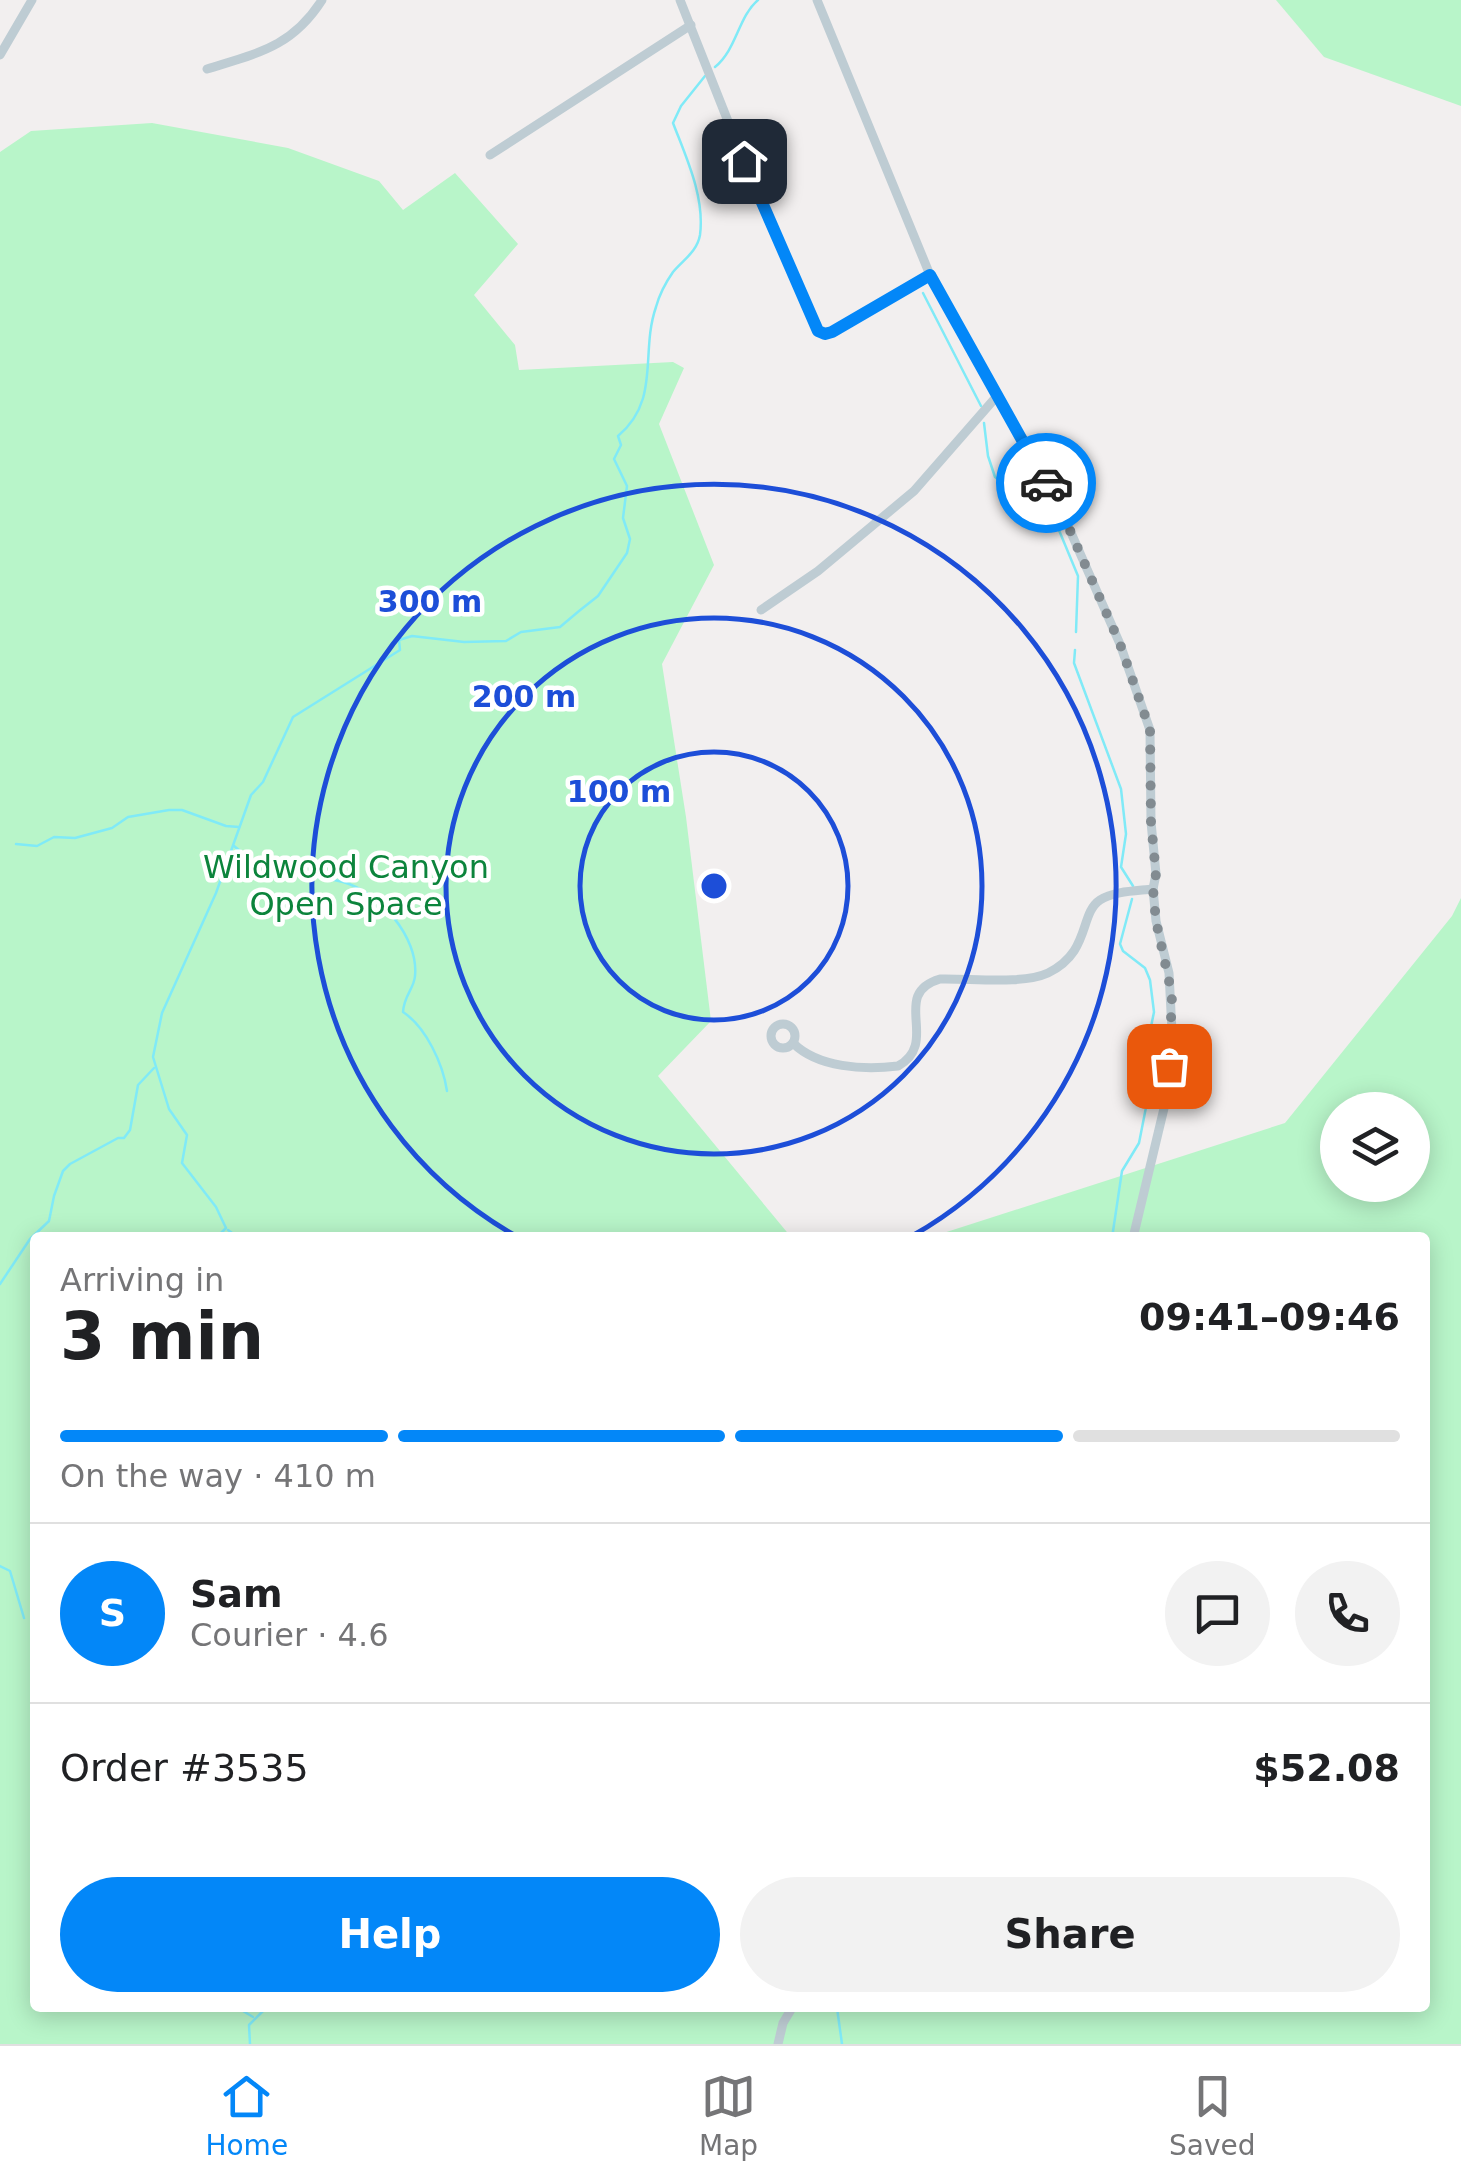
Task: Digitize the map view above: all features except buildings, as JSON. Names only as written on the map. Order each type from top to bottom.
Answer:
[{"type":"street","points":[[0,55],[32,0]]},
{"type":"street","points":[[207,69],[260,53],[289,39],[307,23],[322,0]]},
{"type":"street","points":[[680,0],[756,192],[818,331],[825,334],[930,275]]},
{"type":"street","points":[[817,0],[930,275],[1061,510],[1120,644],[1150,730],[1156,874],[1153,889],[1156,921],[1169,973],[1172,1031],[1166,1100],[1134,1232]]},
{"type":"street","points":[[490,155],[691,25]]},
{"type":"street","points":[[761,610],[818,571],[914,491],[997,396]]},
{"type":"street","points":[[792,1043],[804,1054],[825,1061],[898,1066],[915,1050],[915,1000],[928,982],[1040,976],[1067,961],[1078,947],[1092,907],[1102,899],[1153,889]]},
{"type":"street","points":[[778,2044],[790,2012]]},
{"type":"green space","points":[[1276,0],[1461,0],[1461,106],[1324,57]]},
{"type":"green space","name":"Wildwood Canyon Open Space","points":[[152,123],[288,148],[379,181],[403,210],[455,173],[518,244],[474,295],[515,345],[519,370],[673,362],[684,368],[659,424],[714,565],[662,664],[711,1021],[658,1076],[787,1232],[30,1232],[30,2012],[1430,2012],[1430,1232],[947,1232],[1285,1123],[1452,916],[1461,898],[1461,2044],[0,2044],[0,152],[31,131]]},
{"type":"waterway","points":[[715,67],[758,0]]},
{"type":"waterway","points":[[222,1232],[226,1228],[216,1207],[182,1163],[187,1135],[169,1109],[153,1057],[162,1013],[216,893],[251,795],[263,782],[293,717],[400,650],[399,640],[412,636],[464,642],[506,641],[521,632],[560,627],[598,596],[627,553],[630,539],[623,518],[627,486],[614,459],[621,445],[618,436],[631,422],[645,391],[652,324],[659,298],[700,235],[697,192],[673,123],[705,76]]},
{"type":"waterway","points":[[923,293],[981,406]]},
{"type":"waterway","points":[[984,423],[995,477],[1056,523],[1078,576],[1076,632]]},
{"type":"waterway","points":[[1075,650],[1074,663],[1121,789],[1126,834],[1121,867],[1133,886]]},
{"type":"waterway","points":[[16,844],[37,846],[54,837],[75,838],[112,828],[128,817],[169,810],[182,810],[239,827]]},
{"type":"waterway","points":[[234,846],[273,869],[357,887],[394,918],[415,961],[414,981],[403,1012],[432,1047],[447,1091]]},
{"type":"waterway","points":[[1113,1232],[1122,1171],[1139,1143],[1149,1092],[1144,1061],[1154,1012],[1145,968],[1120,944],[1132,899]]},
{"type":"waterway","points":[[37,1232],[49,1221],[63,1171],[124,1138],[130,1130],[138,1085],[154,1068]]},
{"type":"waterway","points":[[0,1284],[30,1239]]},
{"type":"waterway","points":[[0,1566],[10,1571],[24,1618]]},
{"type":"waterway","points":[[245,2012],[253,2017]]},
{"type":"waterway","points":[[250,2044],[249,2025],[262,2012]]},
{"type":"waterway","points":[[838,2012],[842,2044]]},
{"type":"way so far","points":[[1046,483],[1120,644],[1150,730],[1156,874],[1153,889],[1172,995],[1169,1066]]},
{"type":"route","points":[[744,161],[818,331],[832,332],[930,275],[1046,483]]}]
